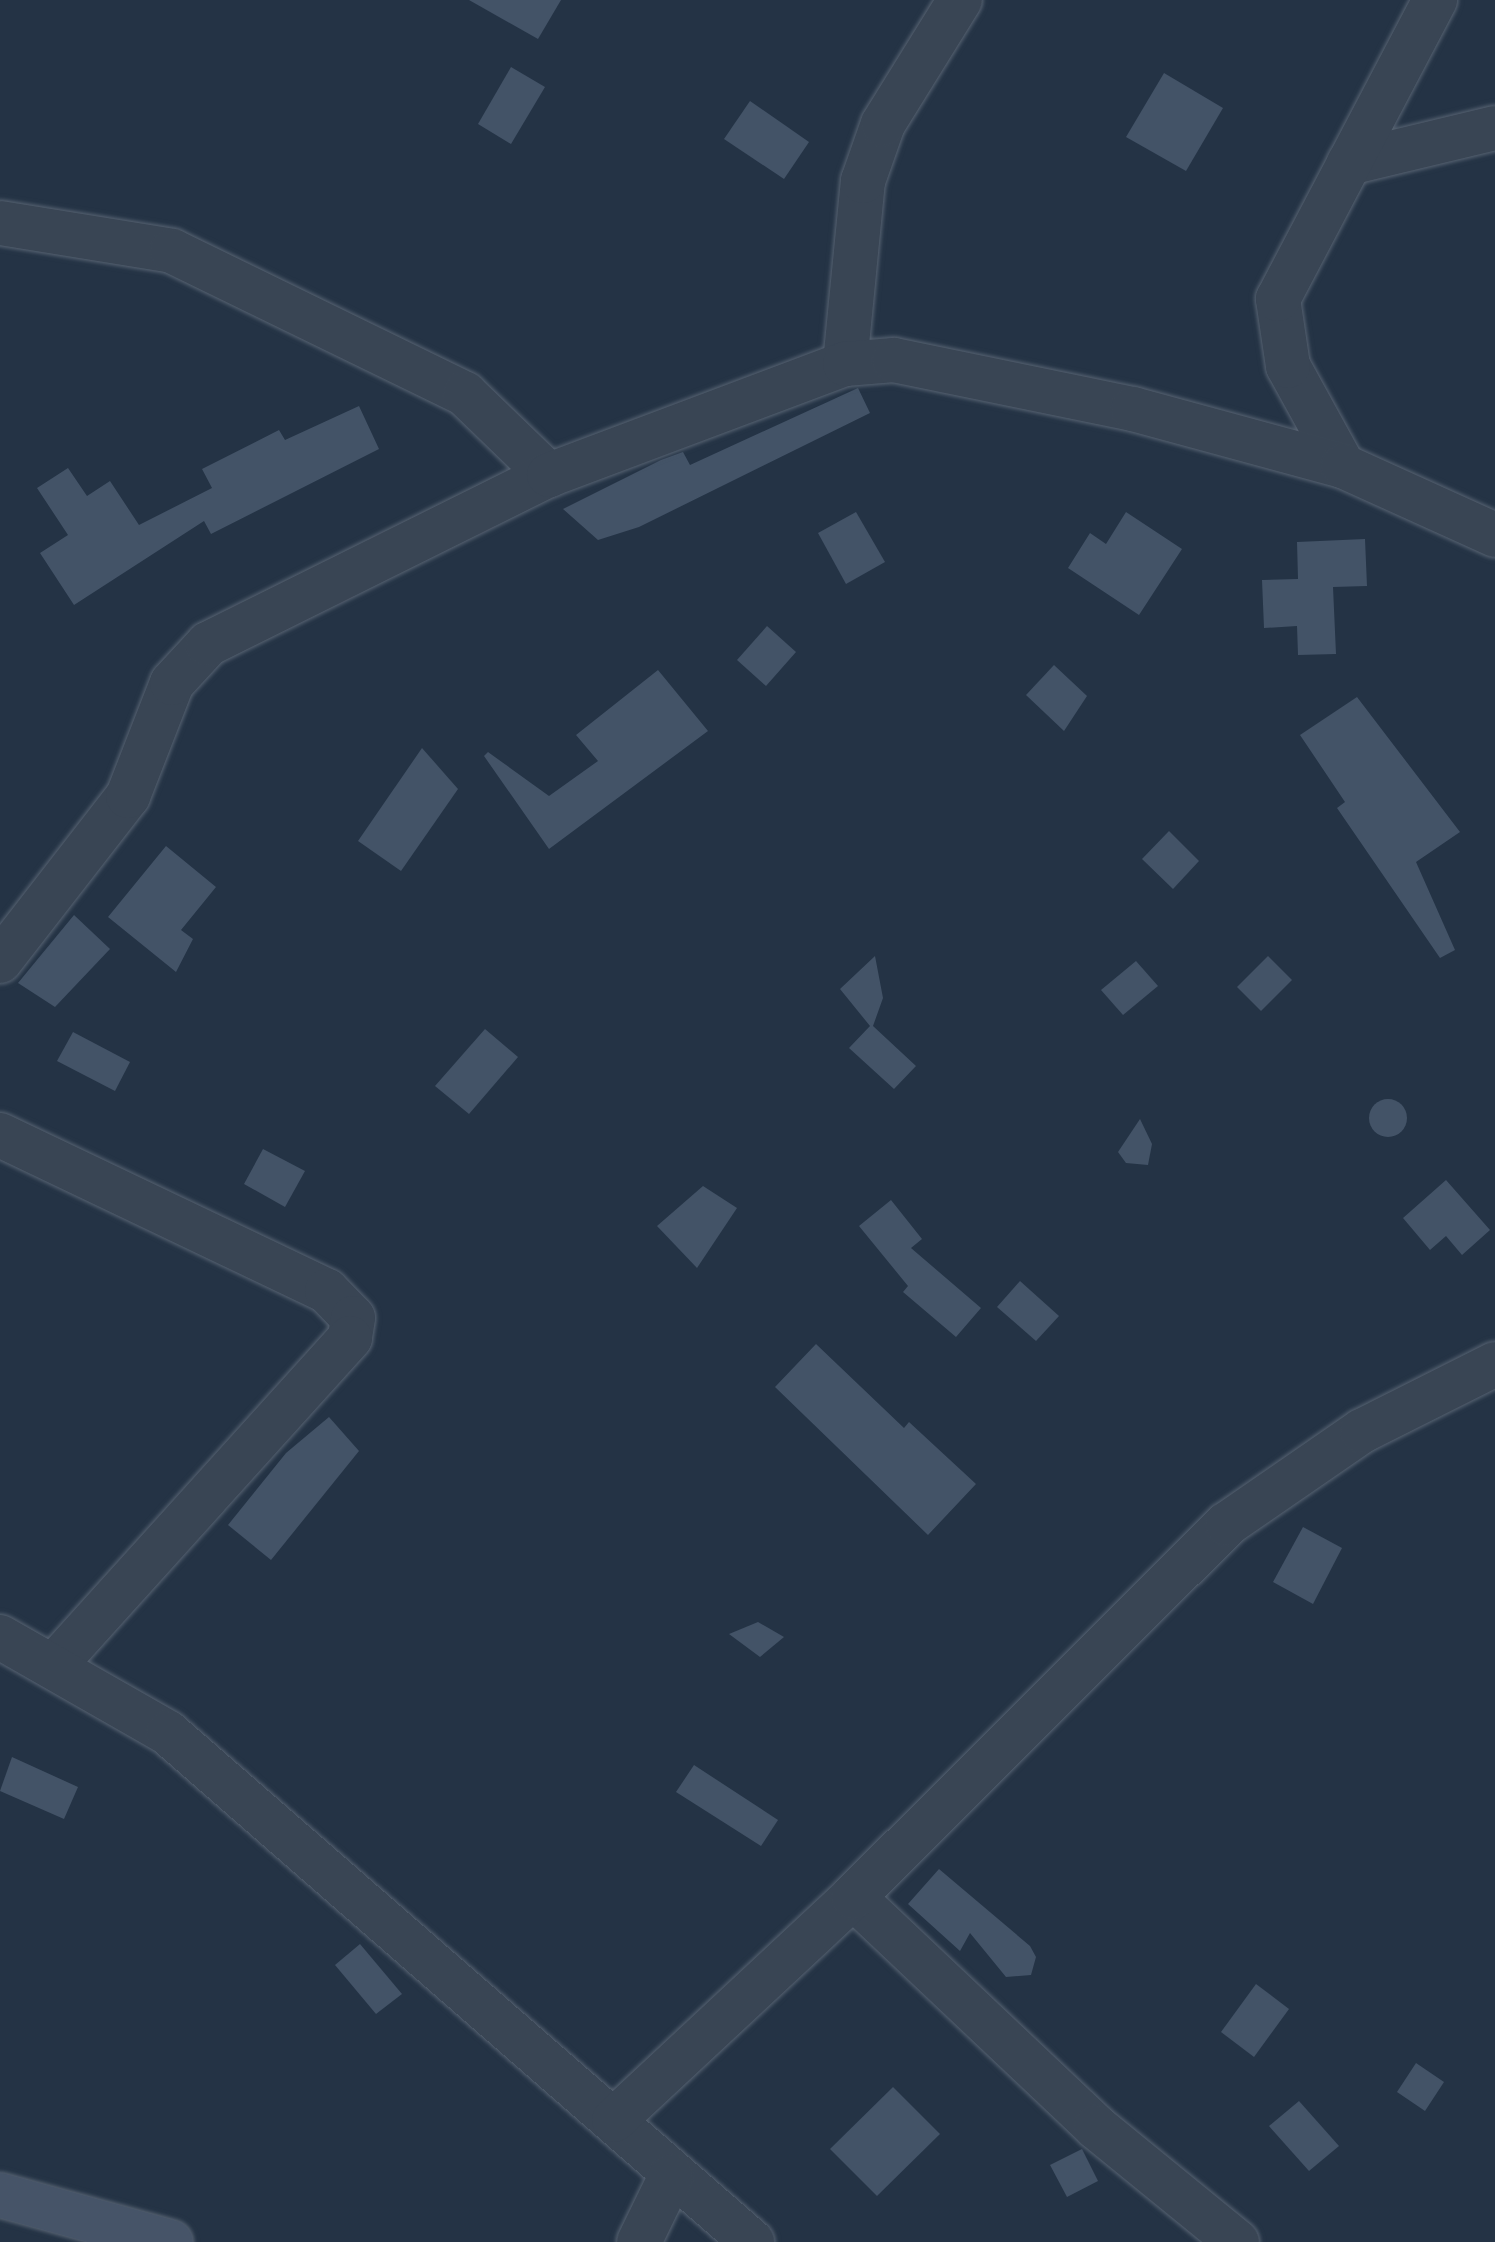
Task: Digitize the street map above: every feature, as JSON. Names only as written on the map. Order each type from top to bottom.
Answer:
[{"type":"street","points":[[845,364],[863,181],[883,124],[960,0]]},
{"type":"street","points":[[1343,466],[1288,366],[1278,299],[1435,0]]},
{"type":"street","points":[[1349,163],[1495,128]]},
{"type":"street","points":[[0,223],[172,251],[465,394],[549,475]]},
{"type":"street","points":[[0,961],[128,796],[172,683],[208,644],[549,475],[845,364],[894,360],[946,369],[1343,466],[1495,535]]},
{"type":"street","points":[[0,1135],[327,1291],[353,1318],[350,1338],[55,1664]]},
{"type":"street","points":[[614,2120],[853,1897],[1227,1524],[1362,1431],[1495,1364]]},
{"type":"street","points":[[0,1637],[55,1664],[168,1733],[614,2120],[671,2176],[752,2242]]},
{"type":"street","points":[[853,1897],[1096,2127],[1237,2242]]},
{"type":"street","points":[[639,2242],[671,2176]]},
{"type":"street","points":[[0,2195],[171,2242]]},
{"type":"building","points":[[469,0],[561,0],[538,39]]},
{"type":"building","points":[[511,67],[545,87],[511,144],[478,124]]},
{"type":"building","points":[[1164,73],[1223,108],[1186,171],[1126,137]]},
{"type":"building","points":[[750,101],[809,142],[784,179],[724,139]]},
{"type":"building","points":[[858,388],[870,413],[639,527],[598,540],[563,509],[661,460],[683,452],[690,465]]},
{"type":"building","points":[[359,406],[379,449],[211,534],[204,521],[74,605],[40,553],[68,535],[37,488],[68,468],[87,496],[110,481],[139,525],[212,488],[202,469],[279,430],[285,440]]},
{"type":"building","points":[[856,512],[885,562],[846,584],[818,533]]},
{"type":"building","points":[[1126,512],[1182,549],[1139,615],[1068,568],[1090,533],[1106,544]]},
{"type":"building","points":[[1365,539],[1367,586],[1333,587],[1336,654],[1298,655],[1297,626],[1264,628],[1262,580],[1298,579],[1297,542]]},
{"type":"building","points":[[767,626],[796,652],[766,686],[737,660]]},
{"type":"building","points":[[1054,665],[1087,696],[1064,731],[1026,695]]},
{"type":"building","points":[[658,670],[708,731],[549,849],[484,756],[488,752],[549,796],[598,761],[576,735]]},
{"type":"building","points":[[1357,697],[1460,832],[1416,862],[1455,950],[1440,958],[1337,808],[1345,802],[1300,735]]},
{"type":"building","points":[[422,748],[458,789],[401,871],[358,841]]},
{"type":"building","points":[[1169,831],[1199,861],[1173,889],[1142,859]]},
{"type":"building","points":[[166,846],[216,887],[181,930],[193,939],[176,972],[108,917]]},
{"type":"building","points":[[74,915],[110,949],[55,1007],[18,983]]},
{"type":"building","points":[[875,956],[883,998],[873,1026],[916,1066],[894,1089],[849,1048],[870,1026],[840,989]]},
{"type":"building","points":[[1268,956],[1292,980],[1261,1011],[1237,987]]},
{"type":"building","points":[[1136,961],[1158,986],[1123,1015],[1101,990]]},
{"type":"building","points":[[485,1029],[518,1057],[469,1114],[435,1086]]},
{"type":"building","points":[[73,1032],[130,1062],[115,1091],[57,1061]]},
{"type":"building","points":[[1388,1099],[1402,1104],[1407,1118],[1402,1132],[1388,1137],[1374,1132],[1369,1118],[1374,1104]]},
{"type":"building","points":[[1140,1119],[1152,1144],[1148,1165],[1126,1163],[1118,1152]]},
{"type":"building","points":[[263,1149],[305,1171],[285,1207],[244,1184]]},
{"type":"building","points":[[1446,1180],[1490,1230],[1462,1255],[1446,1236],[1430,1250],[1403,1218]]},
{"type":"building","points":[[703,1186],[737,1208],[697,1268],[657,1226]]},
{"type":"building","points":[[891,1200],[922,1239],[911,1248],[981,1308],[956,1337],[903,1292],[908,1286],[859,1226]]},
{"type":"building","points":[[1020,1281],[1059,1316],[1036,1341],[997,1307]]},
{"type":"building","points":[[816,1344],[904,1428],[909,1422],[976,1484],[928,1535],[775,1387]]},
{"type":"building","points":[[329,1417],[359,1451],[271,1560],[228,1525],[286,1453]]},
{"type":"building","points":[[1303,1527],[1342,1548],[1313,1604],[1273,1582]]},
{"type":"building","points":[[758,1622],[784,1637],[760,1657],[729,1634]]},
{"type":"building","points":[[12,1757],[78,1787],[64,1819],[0,1791]]},
{"type":"building","points":[[694,1765],[778,1820],[761,1846],[676,1792]]},
{"type":"building","points":[[939,1869],[1030,1946],[1036,1957],[1031,1975],[1006,1977],[970,1933],[960,1951],[908,1904]]},
{"type":"building","points":[[360,1944],[402,1994],[376,2014],[335,1965]]},
{"type":"building","points":[[1256,1984],[1289,2009],[1254,2057],[1221,2032]]},
{"type":"building","points":[[1416,2063],[1444,2082],[1425,2111],[1397,2092]]},
{"type":"building","points":[[893,2087],[940,2134],[877,2196],[830,2149]]},
{"type":"building","points":[[1299,2101],[1339,2146],[1309,2171],[1269,2126]]},
{"type":"building","points":[[1082,2149],[1098,2181],[1067,2197],[1050,2165]]}]
